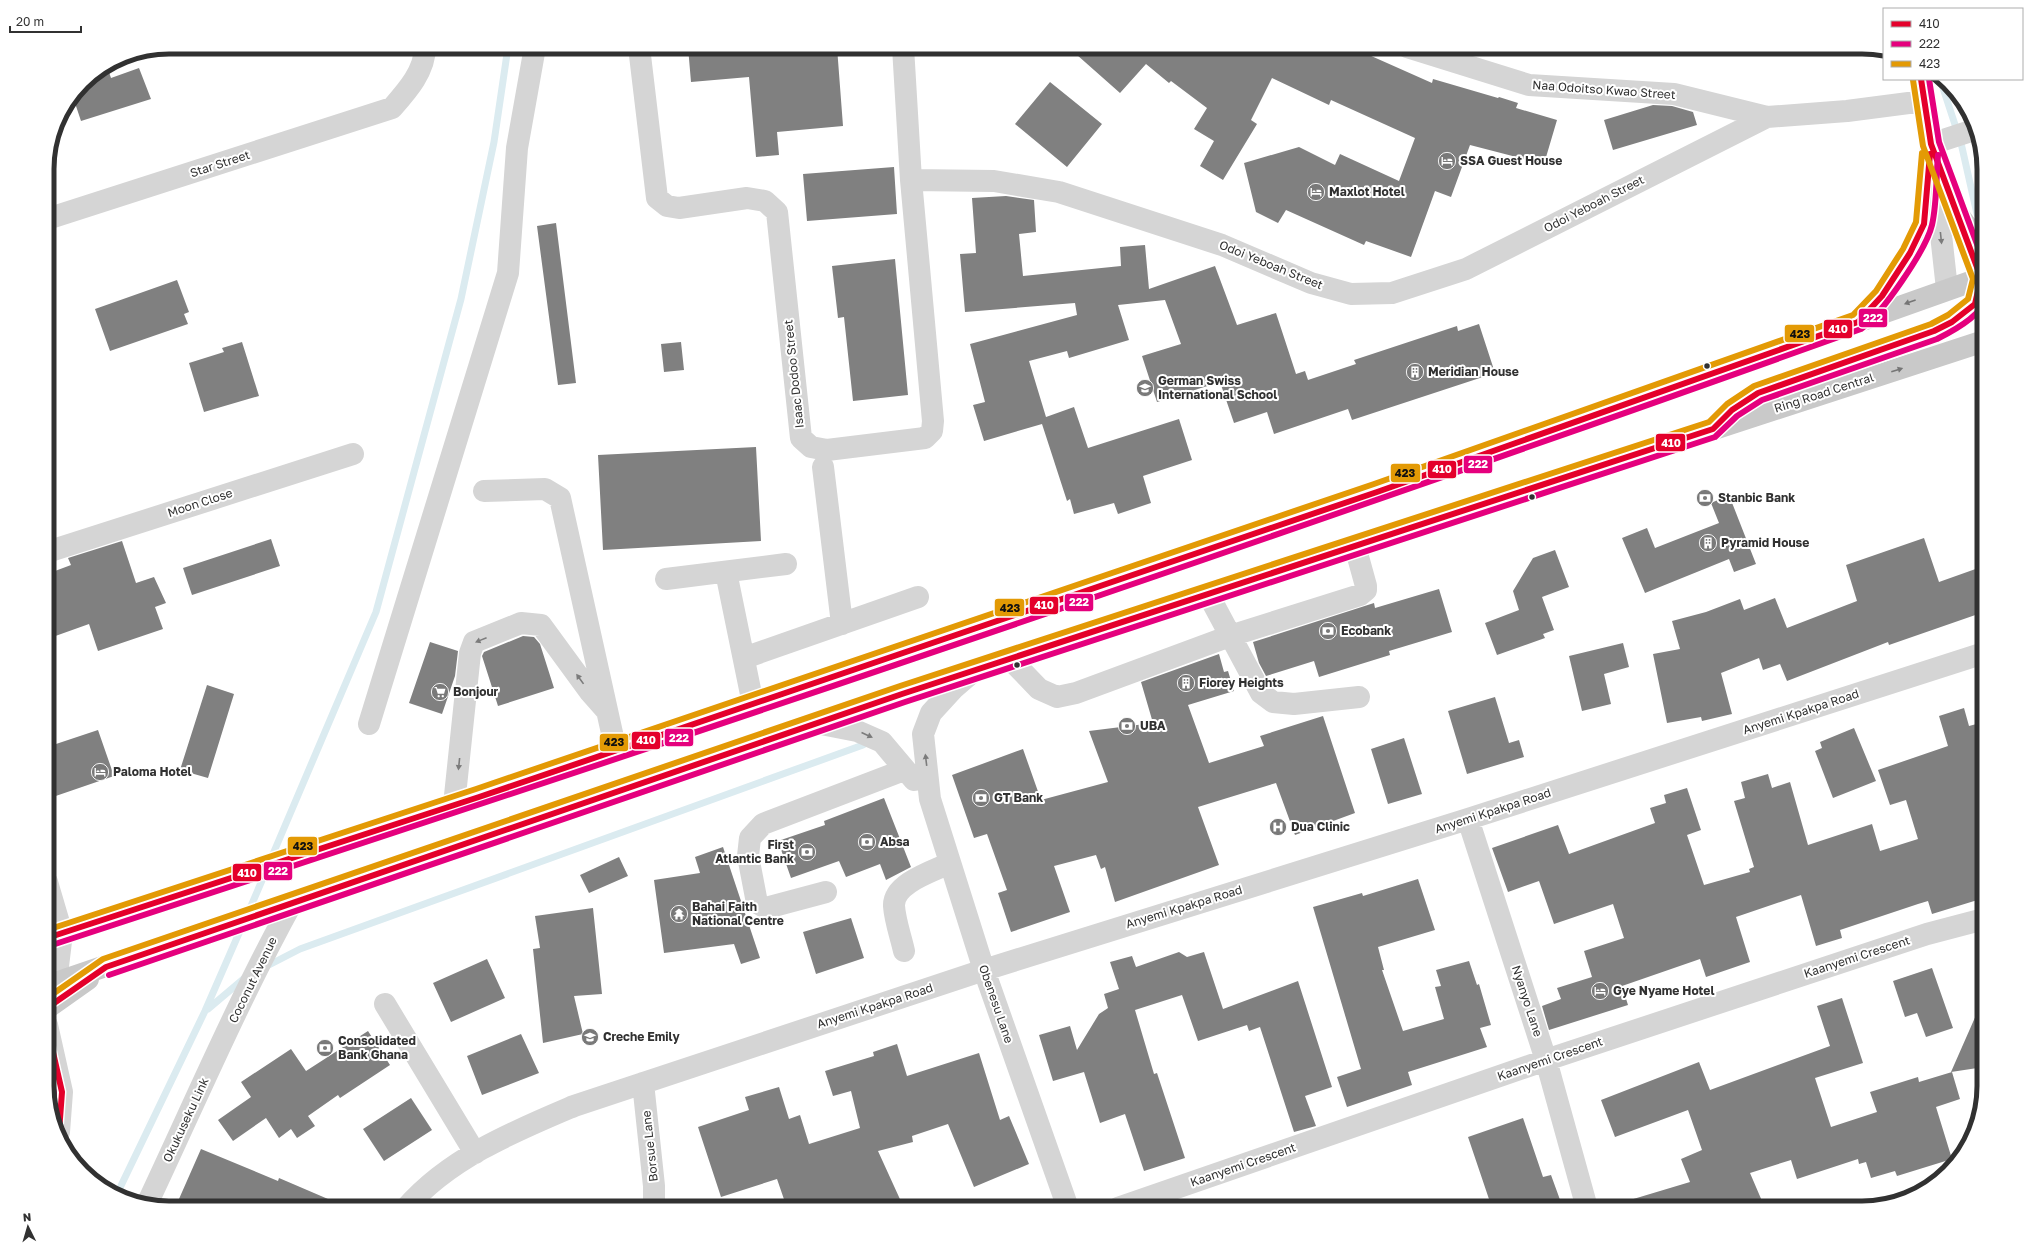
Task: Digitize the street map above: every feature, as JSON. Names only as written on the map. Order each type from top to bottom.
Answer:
[{"type":"main road","points":[[1858,322],[1882,296],[1910,253],[1924,224],[1931,144]]},
{"type":"main road","points":[[1958,213],[1970,231],[1977,236]]},
{"type":"main road","points":[[54,935],[616,751],[1377,492],[1977,279]]},
{"type":"main road","points":[[1947,289],[1977,304]]},
{"type":"main road","points":[[1713,429],[1732,410],[1758,393],[1934,331],[1977,307]]},
{"type":"main road","name":"Ring Road Central","points":[[54,983],[106,967],[283,905],[1010,658],[1977,343]]},
{"type":"main road","points":[[54,1003],[106,967]]},
{"type":"street","name":"Star Street","points":[[54,217],[392,108],[410,86],[425,58],[425,54]]},
{"type":"street","points":[[369,724],[508,273],[517,148],[534,54]]},
{"type":"street","name":"Isaac Dodoo Street","points":[[640,54],[656,198],[667,206],[679,208],[747,198],[765,201],[778,212],[801,438],[811,447],[827,450],[925,438],[932,431],[933,421],[911,180],[903,54]]},
{"type":"street","name":"Naa Odoitso Kwao Street","points":[[1429,54],[1529,85],[1674,94],[1767,117],[1847,111],[1924,101]]},
{"type":"street","points":[[1922,80],[1931,144],[1947,289]]},
{"type":"street","name":"Odoi Yeboah Street","points":[[911,180],[994,181],[1059,192],[1222,245],[1311,283],[1352,294],[1392,293],[1466,268],[1767,117]]},
{"type":"street","points":[[1931,144],[1970,131]]},
{"type":"street","points":[[1931,144],[1977,264]]},
{"type":"street","name":"Moon Close","points":[[54,550],[353,454]]},
{"type":"street","points":[[823,467],[842,624]]},
{"type":"street","points":[[484,491],[545,489],[560,498],[605,708],[616,751]]},
{"type":"street","points":[[1010,658],[1039,690],[1057,697],[1076,693],[1230,636],[1360,595],[1366,590],[1366,586],[1355,546]]},
{"type":"street","points":[[666,579],[786,564]]},
{"type":"street","points":[[726,572],[753,704]]},
{"type":"street","points":[[1208,594],[1261,693],[1273,702],[1294,704],[1359,697]]},
{"type":"street","points":[[744,658],[918,597]]},
{"type":"street","points":[[454,805],[470,653],[474,642],[521,623],[541,625],[590,692],[605,708]]},
{"type":"street","name":"Anyemi Kpakpa Road","points":[[414,1201],[449,1169],[475,1153],[525,1127],[560,1112],[643,1083],[984,970],[1468,819],[1977,655]]},
{"type":"street","name":"Obenesu Lane","points":[[975,670],[953,689],[931,713],[923,734],[930,799],[984,970],[1066,1201]]},
{"type":"street","name":"Obenesu Lane","points":[[816,723],[857,731],[882,742],[904,770],[930,799]]},
{"type":"street","points":[[826,892],[766,908],[756,903],[748,856],[750,838],[763,824],[904,770]]},
{"type":"street","name":"Nyanyo Lane","points":[[1468,819],[1546,1060],[1585,1201]]},
{"type":"street","points":[[904,951],[894,904],[899,891],[912,881],[950,863]]},
{"type":"street","name":"Coconut Avenue","points":[[224,1038],[270,943],[283,905]]},
{"type":"street","name":"Kaanyemi Crescent","points":[[1138,1201],[1546,1060],[1927,934],[1977,921]]},
{"type":"street","points":[[385,1004],[475,1153]]},
{"type":"street","name":"Okukuseku Link","points":[[149,1199],[224,1038]]},
{"type":"street","points":[[54,1056],[62,1092],[60,1122]]},
{"type":"street","name":"Borsue Lane","points":[[643,1083],[654,1186],[654,1201]]},
{"type":"building","points":[[689,54],[838,54],[843,126],[777,132],[779,155],[756,157],[749,77],[691,82]]},
{"type":"building","points":[[1076,54],[1367,54],[1432,83],[1433,79],[1498,98],[1499,97],[1518,103],[1516,108],[1557,120],[1544,164],[1470,145],[1451,197],[1435,191],[1411,257],[1366,241],[1364,245],[1286,210],[1278,223],[1256,212],[1244,163],[1299,147],[1335,165],[1340,154],[1399,181],[1415,138],[1331,100],[1329,105],[1272,78],[1251,120],[1257,124],[1223,180],[1200,166],[1214,141],[1194,129],[1207,108],[1171,81],[1169,83],[1146,64],[1120,93]]},
{"type":"building","points":[[139,68],[151,99],[81,121],[75,103],[93,82],[109,71],[111,78]]},
{"type":"building","points":[[1050,82],[1102,124],[1067,167],[1015,124]]},
{"type":"building","points":[[1653,105],[1672,106],[1693,112],[1697,125],[1613,150],[1604,120]]},
{"type":"building","points":[[894,167],[897,214],[807,221],[803,174]]},
{"type":"building","points":[[1006,196],[1034,200],[1036,232],[1019,234],[1023,276],[1121,266],[1120,247],[1145,245],[1149,289],[1215,266],[1237,325],[1276,313],[1296,374],[1305,371],[1308,380],[1356,364],[1354,360],[1457,326],[1458,331],[1479,324],[1495,373],[1352,420],[1348,409],[1274,434],[1267,412],[1234,423],[1220,382],[1157,402],[1142,356],[1181,344],[1165,300],[1118,305],[1129,340],[1069,358],[1067,351],[1029,361],[1046,417],[1074,407],[1088,448],[1179,419],[1192,460],[1143,476],[1151,503],[1118,514],[1114,503],[1074,514],[1070,499],[1067,501],[1042,424],[984,441],[973,405],[985,402],[970,344],[1077,315],[1075,303],[965,312],[960,254],[976,253],[972,198]]},
{"type":"building","points":[[556,223],[576,383],[558,385],[537,226]]},
{"type":"building","points":[[895,259],[908,395],[853,401],[844,317],[838,318],[832,266]]},
{"type":"building","points":[[177,280],[189,312],[184,314],[188,324],[110,351],[95,309]]},
{"type":"building","points":[[242,342],[259,396],[204,412],[189,363],[224,352],[222,348]]},
{"type":"building","points":[[681,342],[684,370],[664,372],[661,344]]},
{"type":"building","points":[[756,447],[761,541],[603,550],[598,455]]},
{"type":"building","name":"Pyramid House","points":[[1729,495],[1756,564],[1734,572],[1729,559],[1645,593],[1622,538],[1647,528],[1655,548],[1719,523],[1711,503]]},
{"type":"building","points":[[1924,538],[1939,582],[1977,568],[1977,614],[1889,645],[1888,642],[1787,681],[1780,664],[1763,670],[1759,658],[1721,673],[1732,714],[1702,721],[1701,717],[1667,723],[1653,654],[1680,649],[1672,621],[1706,612],[1740,599],[1744,610],[1775,598],[1787,628],[1857,601],[1846,565]]},
{"type":"building","points":[[271,539],[280,566],[192,595],[183,568]]},
{"type":"building","points":[[122,541],[136,583],[154,577],[166,603],[155,607],[163,629],[98,651],[89,624],[54,636],[54,571],[71,565],[68,558]]},
{"type":"building","points":[[1555,550],[1569,587],[1542,597],[1554,630],[1543,634],[1545,638],[1497,655],[1485,623],[1519,610],[1513,591],[1533,558]]},
{"type":"building","points":[[1439,589],[1452,632],[1389,651],[1390,655],[1319,677],[1314,661],[1266,676],[1259,663],[1253,642],[1374,603],[1375,608]]},
{"type":"building","points":[[523,636],[534,637],[540,644],[554,688],[498,706],[482,656],[484,652]]},
{"type":"building","points":[[430,642],[458,651],[455,676],[442,714],[409,703]]},
{"type":"building","points":[[1623,643],[1629,667],[1604,674],[1611,704],[1582,711],[1569,656]]},
{"type":"building","points":[[1219,654],[1224,672],[1228,671],[1234,691],[1188,705],[1209,763],[1264,746],[1260,736],[1323,716],[1355,813],[1295,835],[1276,783],[1198,807],[1219,865],[1115,902],[1105,867],[1101,869],[1096,855],[1054,866],[1070,912],[1011,932],[998,893],[1007,890],[987,834],[974,838],[952,775],[1023,749],[1041,800],[1108,782],[1089,731],[1153,723],[1141,682]]},
{"type":"building","points":[[207,685],[234,694],[208,778],[180,770]]},
{"type":"building","points":[[1495,697],[1509,743],[1519,740],[1524,757],[1467,774],[1448,711]]},
{"type":"building","points":[[1964,708],[1969,726],[1977,724],[1977,900],[1932,914],[1928,901],[1840,930],[1842,938],[1816,946],[1801,895],[1736,917],[1750,962],[1706,977],[1700,959],[1622,986],[1628,1005],[1549,1030],[1542,1006],[1561,999],[1557,988],[1592,977],[1584,951],[1624,938],[1613,904],[1554,924],[1539,881],[1508,892],[1492,848],[1558,825],[1569,854],[1655,823],[1650,808],[1666,803],[1664,795],[1687,788],[1701,830],[1687,835],[1704,885],[1750,872],[1749,869],[1754,867],[1734,801],[1745,798],[1741,782],[1768,774],[1772,788],[1790,782],[1808,845],[1872,824],[1880,851],[1918,839],[1906,800],[1890,805],[1878,770],[1948,746],[1939,716]]},
{"type":"building","points":[[1854,728],[1876,781],[1833,798],[1815,751],[1822,748],[1820,742]]},
{"type":"building","points":[[98,730],[114,776],[54,797],[54,745]]},
{"type":"building","points":[[1404,738],[1422,794],[1388,804],[1371,749]]},
{"type":"building","name":"Absa","points":[[884,798],[911,867],[886,880],[880,864],[846,877],[839,861],[791,878],[778,841],[825,825],[824,821]]},
{"type":"building","points":[[723,847],[760,958],[741,964],[734,944],[664,953],[654,880],[700,873],[695,857]]},
{"type":"building","points":[[619,857],[628,876],[589,893],[580,875]]},
{"type":"building","points":[[1418,879],[1435,930],[1378,947],[1384,970],[1382,970],[1403,1031],[1444,1019],[1435,987],[1441,986],[1436,970],[1469,961],[1477,985],[1479,984],[1491,1025],[1480,1028],[1487,1047],[1408,1072],[1412,1085],[1347,1107],[1337,1077],[1361,1069],[1313,907],[1362,893],[1363,896]]},
{"type":"building","points":[[593,908],[602,994],[574,996],[583,1034],[543,1043],[533,949],[540,948],[535,916]]},
{"type":"building","points":[[851,918],[864,958],[816,974],[803,932]]},
{"type":"building","points":[[1179,952],[1187,957],[1204,952],[1223,1009],[1298,981],[1332,1087],[1305,1096],[1316,1126],[1294,1132],[1260,1027],[1249,1031],[1247,1025],[1198,1041],[1182,995],[1135,1010],[1154,1074],[1157,1073],[1185,1158],[1144,1171],[1125,1114],[1100,1123],[1084,1072],[1053,1081],[1039,1035],[1070,1026],[1077,1050],[1099,1014],[1108,1008],[1104,994],[1119,989],[1110,962],[1132,956],[1136,967]]},
{"type":"building","points":[[487,959],[505,998],[451,1022],[433,983]]},
{"type":"building","points":[[1932,968],[1953,1028],[1926,1037],[1917,1013],[1905,1017],[1893,981]]},
{"type":"building","points":[[1842,998],[1863,1063],[1815,1078],[1831,1127],[1877,1112],[1870,1092],[1918,1077],[1919,1082],[1952,1072],[1960,1099],[1936,1107],[1952,1158],[1950,1160],[1897,1176],[1895,1171],[1871,1178],[1866,1162],[1859,1164],[1858,1159],[1797,1179],[1791,1160],[1750,1173],[1762,1201],[1627,1201],[1690,1182],[1681,1159],[1702,1150],[1688,1110],[1615,1137],[1601,1100],[1699,1062],[1710,1090],[1830,1046],[1817,1006]]},
{"type":"building","points":[[1977,1013],[1977,1068],[1951,1072]]},
{"type":"building","points":[[368,1031],[390,1065],[340,1098],[338,1095],[308,1116],[315,1126],[297,1138],[291,1129],[279,1138],[266,1118],[233,1141],[218,1120],[251,1097],[241,1082],[291,1049],[306,1071]]},
{"type":"building","points":[[521,1034],[539,1073],[482,1095],[467,1056]]},
{"type":"building","points":[[897,1044],[907,1076],[979,1053],[1000,1120],[1009,1116],[1029,1164],[974,1187],[948,1124],[912,1136],[913,1142],[878,1151],[901,1201],[785,1201],[777,1179],[721,1197],[698,1127],[749,1110],[745,1097],[779,1087],[789,1119],[800,1115],[809,1144],[860,1128],[851,1091],[833,1096],[825,1071],[874,1056],[873,1052]]},
{"type":"building","points":[[411,1098],[432,1130],[384,1161],[363,1129]]},
{"type":"building","points":[[1523,1118],[1543,1177],[1551,1175],[1560,1201],[1490,1201],[1468,1137]]},
{"type":"building","points":[[201,1149],[278,1181],[279,1178],[333,1201],[178,1201]]},
{"type":"waterway","points":[[270,861],[376,612],[461,299],[494,142],[507,54]]},
{"type":"waterway","points":[[1943,88],[1961,143],[1977,214]]},
{"type":"waterway","points":[[265,967],[300,949],[863,745]]},
{"type":"waterway","points":[[248,913],[266,871]]},
{"type":"waterway","points":[[119,1189],[205,1011],[243,924]]},
{"type":"waterway","points":[[208,1009],[247,976]]},
{"type":"transit line","name":"423","points":[[54,993],[103,959],[900,686],[1709,422],[1727,404],[1754,386],[1931,324],[1948,315],[1968,299],[1973,279],[1923,146],[1913,80]]},
{"type":"transit line","name":"410","points":[[1921,80],[1931,144],[1977,267]]},
{"type":"transit line","name":"222","points":[[1929,80],[1939,142],[1977,244]]},
{"type":"transit line","name":"423","points":[[54,928],[476,789],[1374,484],[1853,315],[1876,291],[1903,249],[1916,222],[1922,153]]},
{"type":"transit line","name":"410","points":[[54,936],[479,797],[1377,492],[1858,322],[1882,296],[1910,253],[1924,224],[1930,154]]},
{"type":"transit line","name":"222","points":[[54,944],[958,644],[1410,488],[1861,329],[1880,310],[1902,281],[1928,236],[1932,225],[1935,208],[1938,155]]},
{"type":"transit line","name":"410","points":[[54,1003],[106,967],[902,694],[1713,429],[1732,410],[1758,393],[1934,331],[1952,322],[1975,304],[1977,295]]},
{"type":"transit line","name":"222","points":[[109,975],[905,702],[1715,437],[1737,416],[1762,400],[1937,339],[1957,328],[1977,313]]},
{"type":"transit line","name":"410","points":[[54,1057],[62,1092],[60,1122]]},
{"type":"place","name":"SSA Guest House","points":[[1447,161]]},
{"type":"place","name":"Maxlot Hotel","points":[[1316,192]]},
{"type":"place","name":"Meridian House","points":[[1415,372]]},
{"type":"place","name":"German Swiss International School","points":[[1145,388]]},
{"type":"place","name":"Stanbic Bank","points":[[1705,498]]},
{"type":"place","name":"Pyramid House","points":[[1708,543]]},
{"type":"place","name":"Ecobank","points":[[1328,631]]},
{"type":"place","name":"Fiorey Heights","points":[[1186,683]]},
{"type":"place","name":"Bonjour","points":[[440,692]]},
{"type":"place","name":"UBA","points":[[1127,726]]},
{"type":"place","name":"Paloma Hotel","points":[[100,772]]},
{"type":"place","name":"GT Bank","points":[[981,798]]},
{"type":"place","name":"Dua Clinic","points":[[1278,827]]},
{"type":"place","name":"Absa","points":[[867,842]]},
{"type":"place","name":"First Atlantic Bank","points":[[807,852]]},
{"type":"place","name":"Bahai Faith National Centre","points":[[679,914]]},
{"type":"place","name":"Gye Nyame Hotel","points":[[1600,991]]},
{"type":"place","name":"Creche Emily","points":[[590,1037]]},
{"type":"place","name":"Consolidated Bank Ghana","points":[[325,1048]]}]
